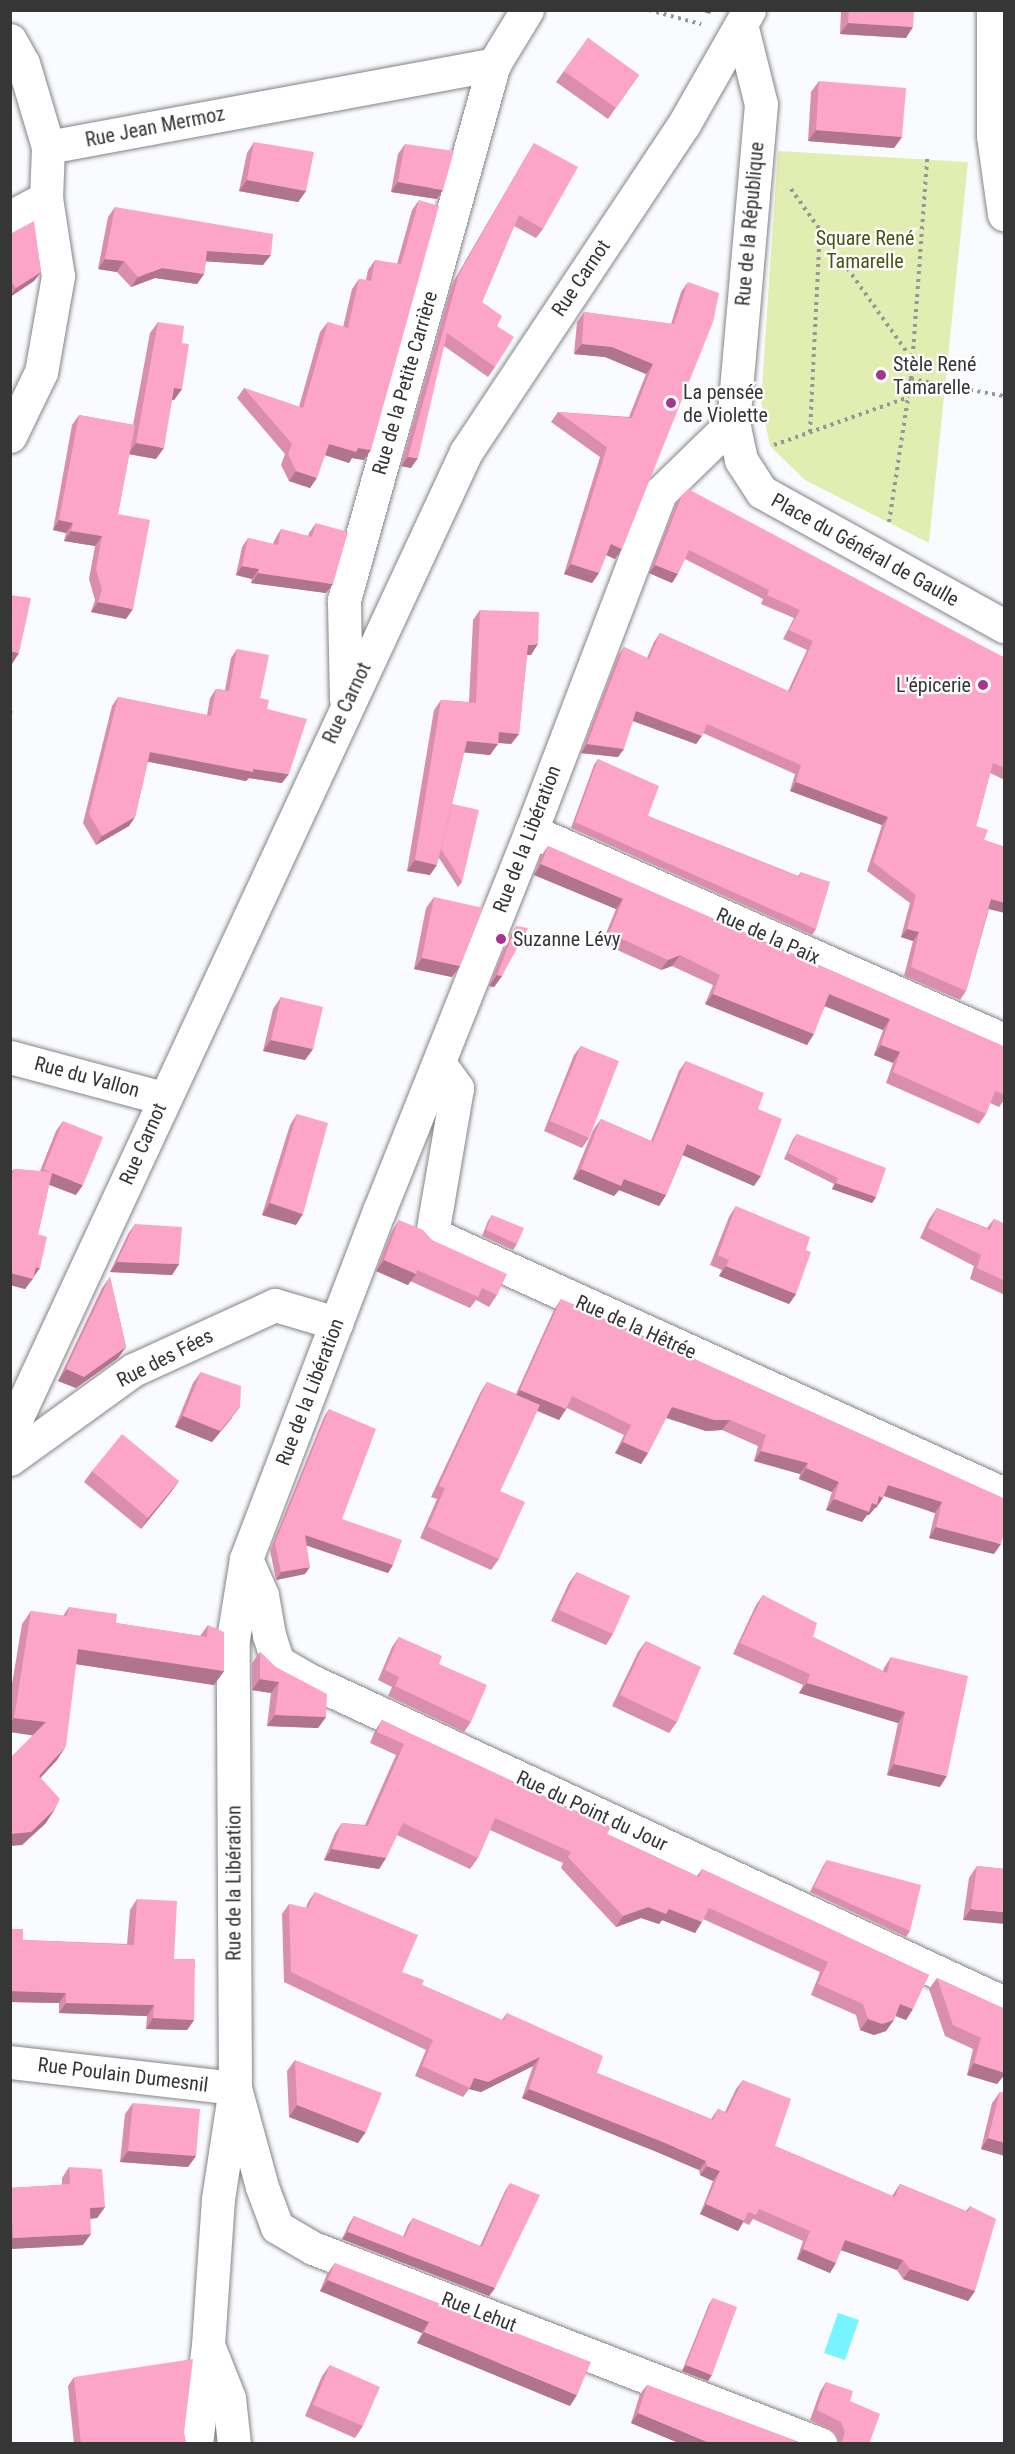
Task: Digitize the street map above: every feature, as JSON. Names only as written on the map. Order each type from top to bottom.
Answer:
[{"type":"street","points":[[494,64],[527,10]]},
{"type":"street","points":[[993,10],[993,136],[1005,214]]},
{"type":"street","name":"Rue de la République","points":[[733,422],[760,104],[743,24]]},
{"type":"street","name":"Rue Carnot","points":[[10,1432],[163,1098],[466,452],[684,124],[743,24]]},
{"type":"street","points":[[10,39],[27,73],[48,147],[46,198],[58,276],[42,372],[10,436]]},
{"type":"street","name":"Rue Jean Mermoz","points":[[48,147],[494,64]]},
{"type":"street","name":"Rue de la Petite Carrière","points":[[346,706],[344,600],[494,64]]},
{"type":"street","points":[[10,217],[46,198]]},
{"type":"street","name":"Place du Général de Gaulle","points":[[733,422],[741,460],[762,492],[874,557],[1005,626]]},
{"type":"street","name":"Rue de la Libération","points":[[196,2444],[208,2345],[218,2199],[235,2088],[233,1639],[246,1560],[336,1323],[531,831],[660,493],[733,422]]},
{"type":"street","name":"Rue de la Paix","points":[[531,831],[1005,1040]]},
{"type":"street","name":"Rue du Vallon","points":[[10,1057],[163,1098]]},
{"type":"street","name":"Rue de la Hêtrée","points":[[439,1063],[457,1088],[432,1234],[1005,1494]]},
{"type":"street","name":"Rue des Fées","points":[[10,1459],[133,1370],[275,1305],[336,1323]]},
{"type":"street","name":"Rue du Point du Jour","points":[[246,1560],[262,1595],[268,1635],[278,1662],[295,1672],[1005,2003]]},
{"type":"street","name":"Rue Poulain Dumesnil","points":[[10,2062],[235,2088]]},
{"type":"street","name":"Rue Lehut","points":[[235,2088],[261,2187],[277,2227],[313,2248],[820,2444]]},
{"type":"street","points":[[208,2345],[229,2398],[234,2444]]},
{"type":"path","points":[[649,10],[743,24]]},
{"type":"path","points":[[874,557],[889,523],[909,397],[927,159]]},
{"type":"path","points":[[793,192],[913,359]]},
{"type":"path","points":[[810,432],[820,229]]},
{"type":"path","points":[[911,379],[1005,396]]},
{"type":"path","points":[[741,460],[810,432],[909,397]]},
{"type":"green space","name":"Square René Tamarelle","points":[[778,151],[968,162],[929,543],[805,480],[770,446],[761,401]]},
{"type":"water","points":[[838,2313],[859,2320],[845,2360],[824,2353]]},
{"type":"building","points":[[849,10],[914,10],[913,27],[848,23]]},
{"type":"building","points":[[588,38],[639,75],[616,108],[564,71]]},
{"type":"building","points":[[819,81],[906,88],[902,137],[816,130]]},
{"type":"building","points":[[254,142],[314,152],[306,191],[247,180]]},
{"type":"building","points":[[534,143],[578,167],[543,229],[519,215],[482,302],[502,316],[497,326],[514,337],[495,367],[447,333],[418,458],[408,457],[459,274]]},
{"type":"building","points":[[405,144],[454,151],[443,190],[398,182]]},
{"type":"building","points":[[419,200],[439,206],[371,450],[358,448],[356,452],[329,444],[317,478],[296,471],[288,454],[292,444],[244,388],[303,408],[328,322],[348,328],[359,279],[371,281],[375,260],[401,264]]},
{"type":"building","points":[[115,207],[273,234],[271,255],[207,251],[204,274],[162,268],[138,277],[124,261],[105,259]]},
{"type":"building","points":[[34,221],[41,272],[16,288],[10,280],[10,234]]},
{"type":"building","points":[[688,282],[719,293],[713,322],[622,549],[611,544],[599,573],[571,564],[607,447],[558,412],[632,418],[653,364],[612,347],[582,344],[584,312],[674,324]]},
{"type":"building","points":[[158,322],[184,326],[182,343],[189,344],[182,389],[174,388],[164,448],[136,443]]},
{"type":"building","points":[[79,415],[135,425],[118,514],[150,520],[133,609],[98,602],[102,590],[96,569],[102,536],[71,531],[73,523],[59,520]]},
{"type":"building","points":[[688,489],[1005,658],[1005,768],[993,763],[976,826],[988,830],[984,840],[1005,847],[1005,903],[991,899],[966,991],[911,967],[919,932],[907,929],[916,895],[873,862],[888,817],[796,782],[801,765],[707,724],[702,736],[636,711],[624,749],[587,744],[624,647],[649,659],[660,633],[790,692],[813,641],[789,630],[800,610],[767,595],[769,590],[689,550],[678,574],[655,565],[682,495]]},
{"type":"building","points":[[316,523],[348,532],[333,584],[258,573],[259,569],[242,566],[248,538],[278,545],[281,529],[312,537]]},
{"type":"building","points":[[10,595],[31,598],[19,653],[10,651]]},
{"type":"building","points":[[480,610],[539,612],[538,644],[528,645],[519,734],[499,732],[498,744],[467,741],[437,865],[415,860],[441,700],[476,703]]},
{"type":"building","points":[[237,649],[269,655],[260,698],[269,700],[267,709],[307,719],[289,774],[253,769],[253,772],[150,752],[135,817],[102,836],[89,814],[118,697],[211,716],[216,689],[229,691]]},
{"type":"building","points":[[598,759],[659,786],[648,816],[799,877],[801,872],[830,882],[816,929],[575,822]]},
{"type":"building","points":[[452,804],[479,810],[462,882],[441,849]]},
{"type":"building","points":[[548,846],[1005,1047],[1005,1095],[995,1091],[986,1114],[893,1072],[900,1052],[881,1045],[890,1019],[829,994],[814,1034],[713,994],[720,975],[680,955],[668,960],[609,933],[623,899],[541,864]]},
{"type":"building","points":[[434,897],[483,908],[460,966],[422,958]]},
{"type":"building","points":[[516,926],[528,928],[502,976],[497,975]]},
{"type":"building","points":[[281,997],[323,1007],[313,1049],[271,1040]]},
{"type":"building","points":[[581,1046],[619,1061],[589,1138],[550,1121]]},
{"type":"building","points":[[686,1061],[764,1093],[758,1109],[782,1119],[761,1176],[687,1144],[666,1195],[624,1179],[621,1186],[581,1169],[601,1119],[653,1142]]},
{"type":"building","points":[[297,1114],[328,1123],[303,1214],[270,1203]]},
{"type":"building","points":[[63,1121],[103,1137],[83,1185],[52,1173],[38,1234],[47,1237],[40,1268],[36,1267],[33,1279],[10,1273],[10,1181],[14,1169],[51,1172],[44,1169]]},
{"type":"building","points":[[797,1134],[886,1168],[876,1197],[836,1183],[838,1178],[788,1153]]},
{"type":"building","points":[[736,1206],[810,1237],[806,1250],[811,1252],[796,1294],[726,1266],[729,1260],[718,1255]]},
{"type":"building","points":[[937,1208],[990,1230],[994,1219],[1005,1224],[1005,1281],[977,1268],[981,1255],[928,1228]]},
{"type":"building","points":[[492,1215],[524,1228],[517,1244],[486,1230]]},
{"type":"building","points":[[399,1220],[423,1230],[432,1240],[507,1274],[497,1295],[482,1288],[478,1297],[417,1270],[416,1274],[384,1260]]},
{"type":"building","points":[[135,1224],[182,1227],[179,1264],[117,1262]]},
{"type":"building","points":[[110,1277],[126,1347],[84,1377],[66,1369]]},
{"type":"building","points":[[561,1299],[1005,1499],[1005,1529],[1001,1544],[936,1527],[942,1502],[888,1485],[883,1498],[879,1496],[877,1505],[872,1503],[869,1512],[834,1499],[839,1482],[806,1468],[808,1463],[761,1451],[766,1435],[730,1420],[714,1420],[672,1407],[648,1453],[623,1442],[631,1425],[572,1396],[566,1409],[520,1390]]},
{"type":"building","points":[[201,1372],[241,1386],[240,1407],[220,1431],[183,1416]]},
{"type":"building","points":[[487,1382],[540,1405],[500,1491],[525,1502],[499,1559],[428,1527],[445,1488],[439,1486]]},
{"type":"building","points":[[329,1409],[376,1429],[342,1519],[402,1540],[393,1565],[305,1535],[310,1567],[281,1572],[275,1543]]},
{"type":"building","points":[[122,1434],[179,1481],[148,1518],[92,1471]]},
{"type":"building","points":[[577,1572],[630,1596],[613,1634],[559,1610]]},
{"type":"building","points":[[763,1595],[817,1623],[813,1637],[887,1673],[891,1657],[968,1676],[947,1776],[894,1764],[905,1712],[807,1683],[810,1674],[740,1643]]},
{"type":"building","points":[[69,1607],[117,1614],[116,1623],[207,1637],[208,1625],[224,1632],[224,1671],[78,1649],[66,1746],[39,1776],[60,1799],[55,1809],[31,1832],[11,1834],[10,1758],[46,1722],[14,1718],[31,1611],[67,1616]]},
{"type":"building","points":[[399,1637],[442,1656],[439,1664],[487,1685],[471,1722],[395,1686],[399,1677],[385,1670]]},
{"type":"building","points":[[646,1641],[701,1667],[677,1722],[620,1695]]},
{"type":"building","points":[[260,1652],[276,1667],[327,1694],[326,1717],[275,1715],[279,1682],[260,1679]]},
{"type":"building","points":[[382,1720],[611,1827],[607,1834],[649,1854],[699,1877],[702,1869],[929,1975],[913,2009],[900,2004],[894,2020],[882,2024],[868,2019],[863,2004],[818,1984],[828,1962],[709,1908],[702,1922],[669,1909],[666,1914],[648,1907],[623,1916],[568,1857],[571,1852],[495,1818],[478,1858],[403,1823],[386,1858],[332,1849],[342,1823],[368,1826],[404,1744],[377,1732]]},
{"type":"building","points":[[827,1860],[921,1885],[910,1931],[814,1887]]},
{"type":"building","points":[[977,1866],[1005,1869],[1005,1912],[971,1909]]},
{"type":"building","points":[[315,1892],[418,1935],[402,1972],[424,1980],[422,1985],[504,2021],[507,2013],[603,2056],[597,2073],[713,2120],[718,2109],[727,2113],[743,2080],[791,2099],[775,2146],[895,2197],[900,2184],[968,2212],[970,2206],[996,2219],[975,2291],[910,2269],[903,2260],[845,2240],[836,2263],[803,2249],[810,2231],[759,2209],[756,2215],[748,2212],[744,2221],[706,2204],[720,2171],[707,2166],[706,2161],[663,2142],[529,2089],[540,2057],[488,2082],[474,2078],[470,2088],[422,2066],[433,2040],[291,1972],[289,1904],[308,1908]]},
{"type":"building","points":[[137,1899],[177,1901],[174,1959],[195,1959],[194,2020],[153,2018],[154,2005],[66,2003],[66,1993],[10,1991],[10,1929],[23,1929],[23,1940],[134,1945]]},
{"type":"building","points":[[937,1978],[1005,2009],[1005,2073],[974,2063],[981,2038],[953,2025]]},
{"type":"building","points":[[295,2060],[382,2093],[366,2132],[297,2105]]},
{"type":"building","points":[[1000,2092],[1005,2093],[1005,2143],[988,2138]]},
{"type":"building","points":[[133,2103],[200,2109],[196,2156],[128,2151]]},
{"type":"building","points":[[69,2167],[102,2169],[105,2207],[90,2208],[91,2234],[13,2238],[10,2188],[70,2184]]},
{"type":"building","points":[[510,2183],[540,2195],[495,2288],[348,2232],[354,2216],[405,2237],[413,2218],[482,2247]]},
{"type":"building","points":[[335,2263],[591,2362],[577,2395],[424,2332],[429,2322],[328,2280]]},
{"type":"building","points":[[713,2298],[737,2307],[712,2375],[686,2365]]},
{"type":"building","points":[[193,2359],[184,2433],[186,2444],[81,2444],[74,2377]]},
{"type":"building","points":[[330,2365],[380,2387],[363,2426],[313,2405]]},
{"type":"building","points":[[826,2382],[853,2391],[850,2401],[880,2414],[869,2444],[841,2444],[845,2432],[841,2422],[817,2410]]},
{"type":"building","points":[[647,2385],[804,2444],[712,2444],[638,2413]]},
{"type":"place","name":"Stèle René Tamarelle","points":[[881,375]]},
{"type":"place","name":"La pensée de Violette","points":[[671,403]]},
{"type":"place","name":"L'épicerie","points":[[983,685]]},
{"type":"place","name":"Suzanne Lévy","points":[[501,939]]}]
